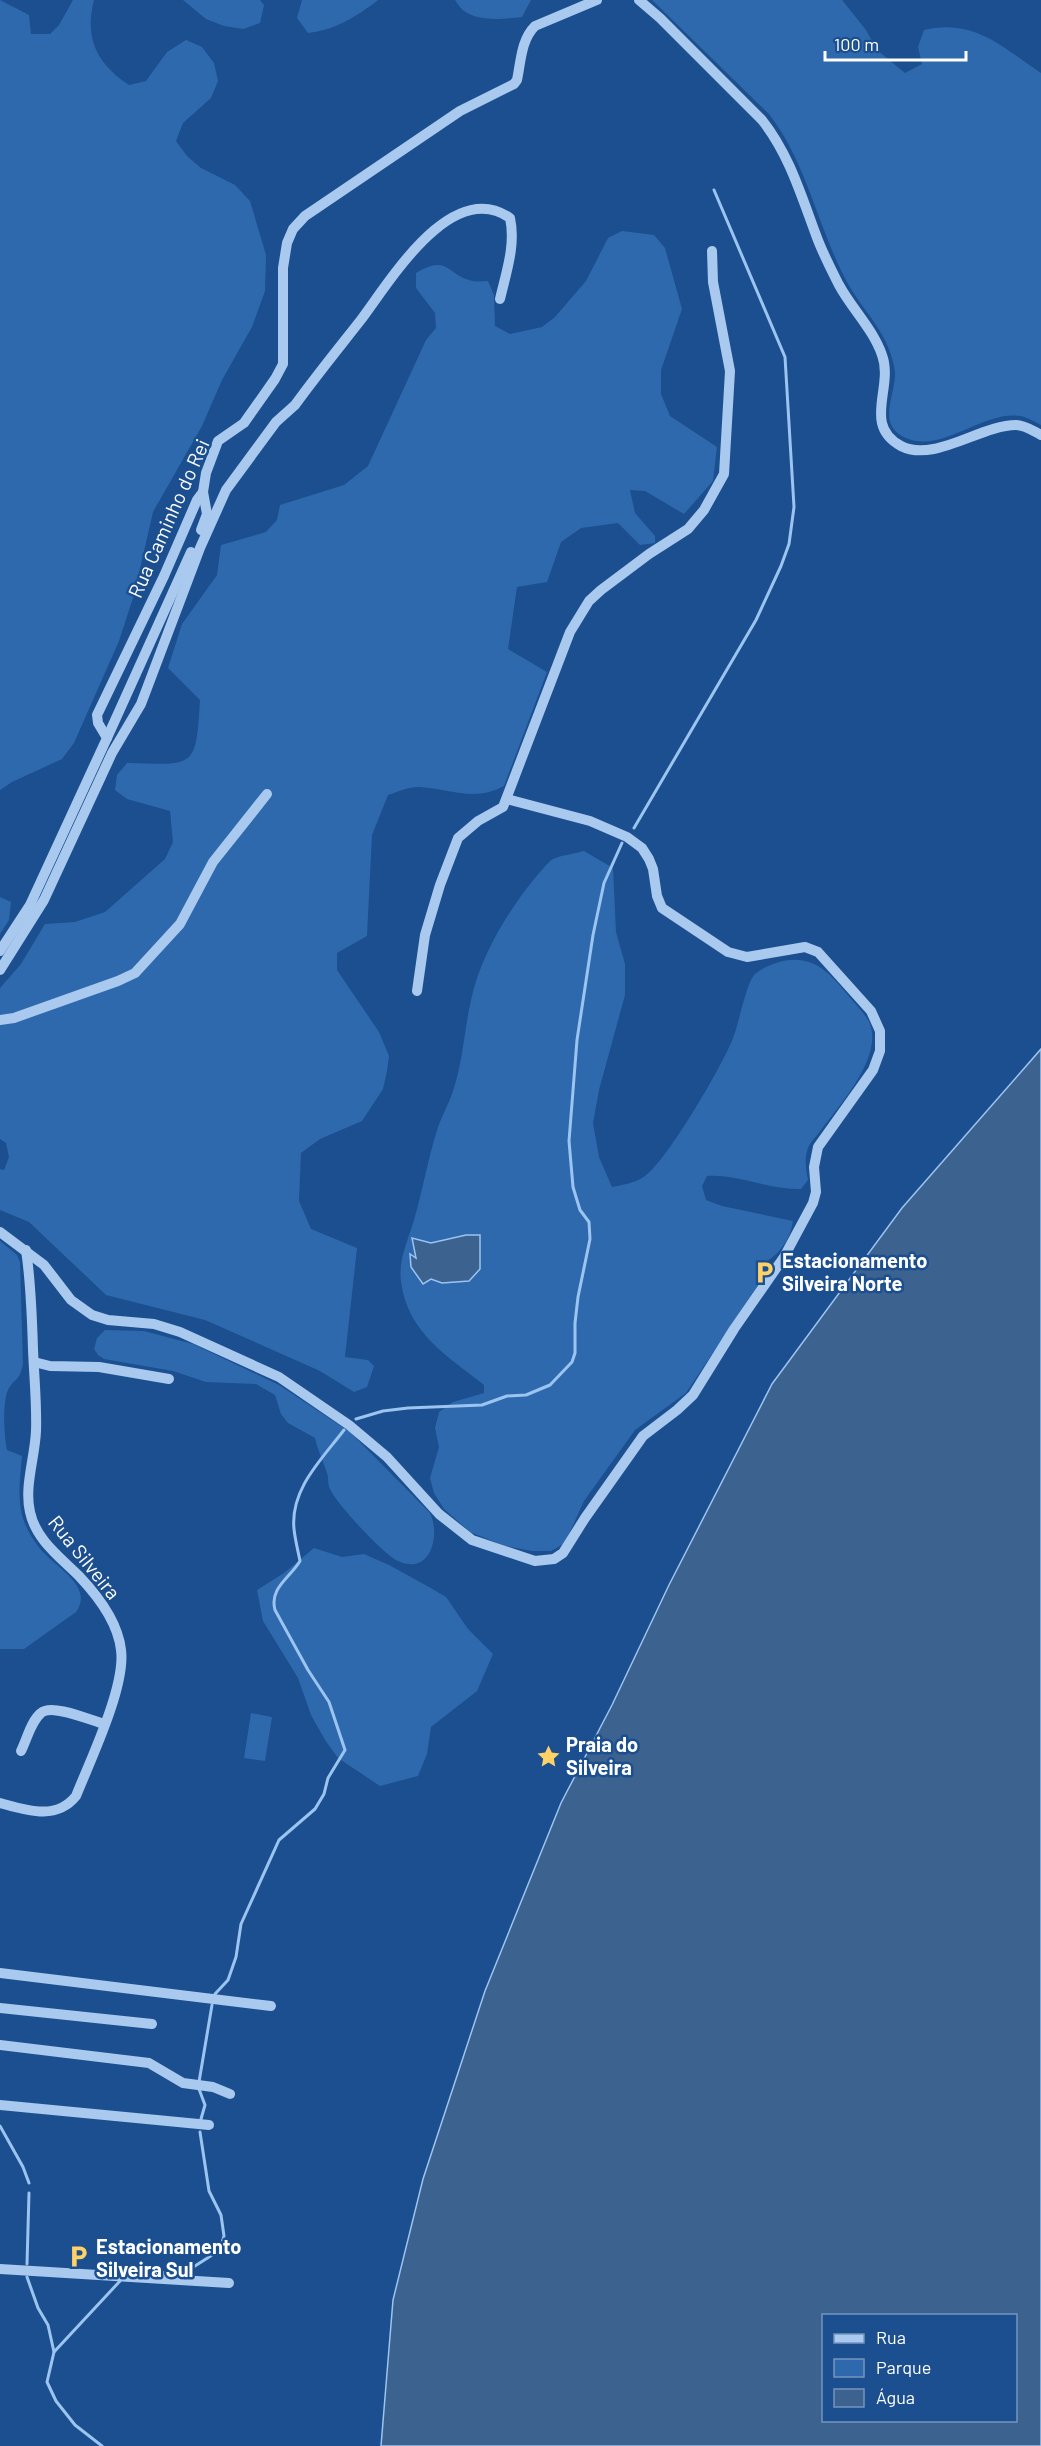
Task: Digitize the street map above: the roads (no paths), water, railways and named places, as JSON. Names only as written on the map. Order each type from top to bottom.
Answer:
[{"type":"street","name":"Rua Caminho do Rei","points":[[107,738],[98,723],[98,715],[164,576],[197,500],[203,492],[204,482],[218,441],[244,423],[283,364],[284,268],[287,243],[293,229],[305,216],[460,111],[514,84],[519,71],[523,46],[531,30],[535,26],[597,0]]},
{"type":"street","points":[[639,0],[660,18],[762,120],[777,138],[789,162],[817,239],[841,287],[882,354],[886,373],[879,410],[882,424],[889,435],[902,446],[921,450],[946,446],[996,428],[1018,424],[1041,435]]},
{"type":"street","points":[[0,970],[44,900],[112,753],[141,704],[200,548],[226,490],[276,422],[295,405],[405,258],[433,232],[474,208],[500,211],[510,218],[513,231],[512,246],[500,299]]},
{"type":"street","points":[[417,992],[425,935],[440,885],[458,838],[478,821],[503,807],[570,632],[582,611],[601,590],[649,554],[688,529],[704,510],[724,474],[730,371],[713,282],[712,251]]},
{"type":"street","points":[[0,951],[30,905],[201,529],[207,514],[203,492]]},
{"type":"street","points":[[0,1020],[14,1018],[135,973],[180,924],[213,862],[267,794]]},
{"type":"street","points":[[0,1232],[44,1265],[71,1300],[92,1316],[154,1324],[180,1332],[279,1377],[349,1425],[387,1457],[440,1514],[472,1540],[535,1561],[554,1559],[563,1553],[643,1436],[693,1395],[734,1329],[784,1257],[813,1203],[816,1192],[814,1167],[818,1147],[873,1070],[880,1051],[881,1039],[879,1026],[871,1011],[818,952],[805,947],[747,957],[728,952],[662,908],[649,859],[642,848],[627,837],[590,821],[507,799]]},
{"type":"street","name":"Rua Silveira","points":[[0,1803],[37,1811],[54,1811],[68,1806],[76,1796],[119,1679],[121,1649],[105,1609],[39,1535],[30,1513],[29,1487],[36,1431],[31,1284],[26,1250]]},
{"type":"street","points":[[34,1362],[50,1366],[99,1367],[168,1379]]},
{"type":"street","points":[[21,1751],[36,1718],[43,1711],[52,1708],[104,1724]]},
{"type":"street","points":[[0,1973],[272,2006]]},
{"type":"street","points":[[0,2008],[152,2024]]},
{"type":"street","points":[[0,2045],[149,2063],[183,2083],[213,2087],[230,2094]]},
{"type":"street","points":[[0,2105],[208,2125]]},
{"type":"street","points":[[0,2269],[229,2283]]},
{"type":"water","points":[[1041,1049],[1041,2446],[381,2446],[393,2300],[423,2179],[485,1991],[561,1803],[772,1384],[902,1208]]},
{"type":"water","points":[[466,1235],[480,1235],[480,1269],[469,1281],[442,1283],[431,1279],[423,1284],[411,1267],[410,1254],[416,1258],[412,1238],[431,1243]]},
{"type":"waterway","points":[[634,828],[756,620],[789,544],[794,507],[785,357],[714,190]]},
{"type":"waterway","points":[[356,1419],[383,1411],[482,1405],[507,1396],[526,1395],[550,1385],[572,1362],[575,1353],[578,1297],[590,1239],[589,1222],[580,1210],[573,1187],[569,1141],[577,1040],[593,935],[604,883],[622,843]]},
{"type":"waterway","points":[[215,1994],[228,1980],[236,1957],[241,1924],[279,1840],[315,1809],[324,1794],[328,1778],[345,1750],[329,1702],[308,1670],[275,1610],[274,1602],[278,1589],[300,1561],[294,1533],[294,1514],[302,1488],[309,1475],[344,1430]]},
{"type":"waterway","points":[[199,2082],[212,2005]]},
{"type":"waterway","points":[[199,2089],[205,2105],[201,2119]]},
{"type":"waterway","points":[[0,2126],[23,2167],[29,2183]]},
{"type":"waterway","points":[[132,2272],[184,2273],[220,2250],[224,2236],[221,2215],[209,2191],[200,2132]]},
{"type":"waterway","points":[[27,2264],[29,2193]]},
{"type":"waterway","points":[[27,2277],[38,2308],[48,2325],[54,2352],[47,2382],[56,2401],[75,2425],[102,2446]]},
{"type":"waterway","points":[[54,2352],[120,2281]]},
{"type":"place","name":"Estacionamento Silveira Norte","points":[[764,1272]]},
{"type":"place","name":"Praia do Silveira","points":[[548,1756]]},
{"type":"place","name":"Estacionamento Silveira Sul","points":[[78,2257]]}]
